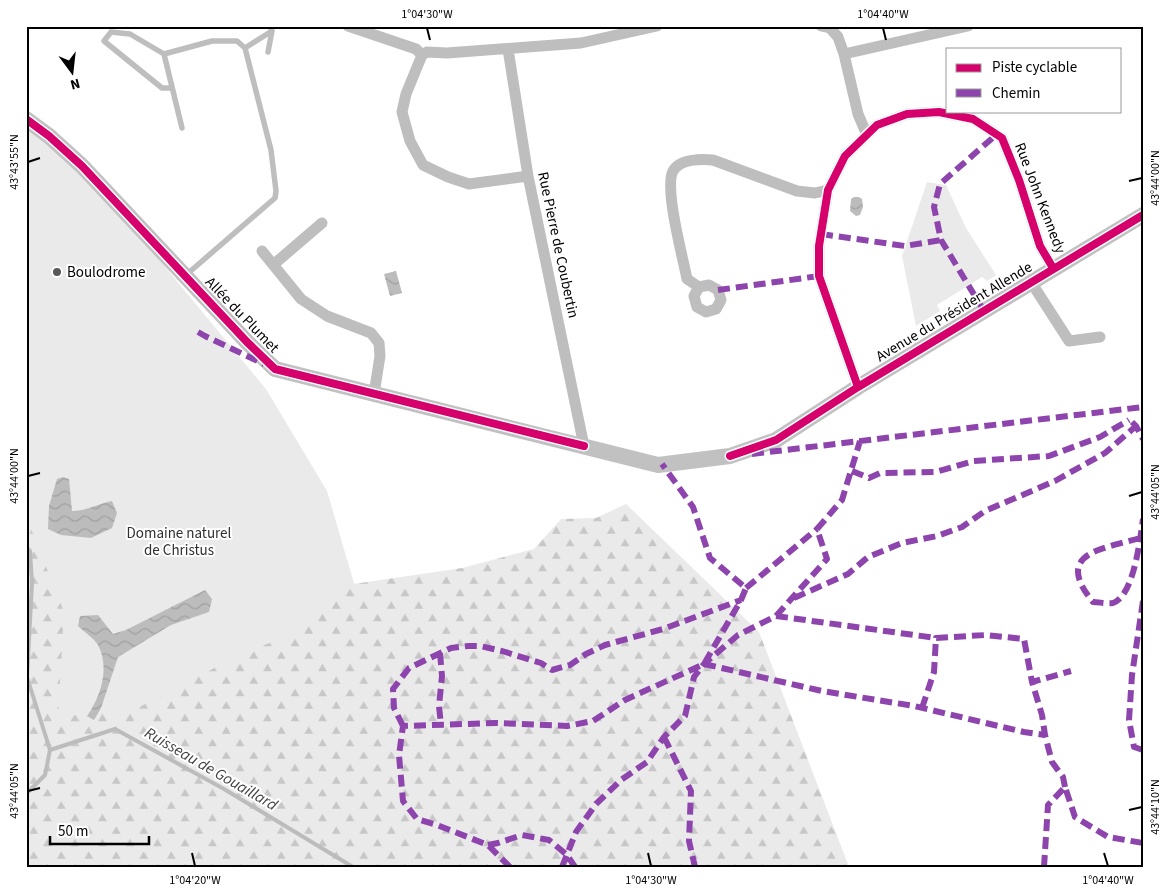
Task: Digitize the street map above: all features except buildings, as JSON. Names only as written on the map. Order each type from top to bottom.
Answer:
[{"type":"street","points":[[348,26],[416,49],[422,55]]},
{"type":"street","points":[[528,176],[469,184],[448,178],[424,165],[410,141],[402,112],[406,94],[422,55],[427,52],[447,53],[581,42],[657,26]]},
{"type":"street","points":[[821,26],[830,28],[838,37],[844,54],[858,114],[867,135]]},
{"type":"street","points":[[844,54],[968,26]]},
{"type":"street","name":"Rue Pierre de Coubertin","points":[[508,49],[528,176],[584,446]]},
{"type":"street","name":"Rue John Kennedy","points":[[858,387],[819,276],[819,246],[828,190],[846,156],[877,125],[907,114],[939,112],[973,119],[1002,138],[1019,180],[1040,246],[1053,268]]},
{"type":"street","name":"Allée du Plumet","points":[[26,119],[49,136],[82,166],[247,342],[275,369],[658,465],[730,456],[776,440],[858,387]]},
{"type":"street","points":[[699,287],[687,279],[672,203],[670,184],[674,170],[683,164],[701,159],[713,160],[797,191],[815,194],[828,190]]},
{"type":"street","name":"Avenue du Président Allende","points":[[858,387],[1143,215]]},
{"type":"street","points":[[273,265],[322,223]]},
{"type":"street","points":[[262,251],[301,299],[328,316],[371,333],[379,343],[380,356],[374,394]]},
{"type":"street","name":"Avenue du Président Allende","points":[[1031,282],[1070,341],[1100,337]]},
{"type":"lane","points":[[245,48],[271,28]]},
{"type":"lane","points":[[268,52],[271,28]]},
{"type":"lane","points":[[172,88],[162,88],[104,41],[111,32],[130,34],[164,54],[212,41],[237,41],[245,48],[271,150],[276,191],[275,198],[185,276]]},
{"type":"lane","points":[[164,54],[182,128]]},
{"type":"green space","name":"Domaine naturel de Christus","points":[[26,121],[82,166],[266,389],[327,491],[365,621],[279,672],[26,749]]},
{"type":"green space","points":[[927,182],[946,185],[966,228],[996,275],[987,281],[982,277],[937,305],[940,311],[916,326],[902,256]]},
{"type":"green space","points":[[626,504],[759,632],[849,867],[26,867],[26,516],[64,612],[58,716],[128,713],[241,654],[301,631],[340,586],[462,568],[534,549],[561,519],[596,518]]},
{"type":"water","points":[[854,197],[862,199],[863,207],[860,215],[856,216],[850,211],[851,199]]},
{"type":"water","points":[[396,271],[402,293],[390,296],[384,274]]},
{"type":"water","points":[[63,477],[69,479],[72,511],[87,509],[112,501],[117,513],[112,528],[91,538],[61,535],[48,529],[49,506],[57,479]]},
{"type":"water","points":[[205,590],[212,599],[209,612],[171,625],[118,657],[101,708],[94,720],[87,716],[100,691],[103,663],[102,654],[96,642],[78,626],[80,616],[98,615],[113,634],[126,630]]},
{"type":"waterway","points":[[26,547],[30,551],[32,583],[27,677],[50,750],[45,775],[26,794]]},
{"type":"waterway","name":"Ruisseau de Gouaillard","points":[[50,750],[115,729],[224,789],[353,867]]},
{"type":"marked path","points":[[984,311],[941,240],[934,207],[940,184],[997,134]]},
{"type":"marked path","points":[[821,234],[905,246],[941,240]]},
{"type":"marked path","points":[[718,290],[819,276]]},
{"type":"marked path","points":[[198,332],[264,364]]},
{"type":"marked path","points":[[752,454],[1143,407]]},
{"type":"marked path","points":[[852,471],[869,478],[880,473],[935,472],[974,461],[1049,456],[1100,437],[1129,420]]},
{"type":"marked path","points":[[1132,422],[1143,439]]},
{"type":"marked path","points":[[794,598],[848,574],[868,557],[902,543],[937,536],[962,527],[985,511],[1055,481],[1105,453],[1136,426]]},
{"type":"marked path","points":[[562,867],[576,832],[596,804],[621,780],[647,762],[664,737],[685,716],[694,677],[704,664],[738,635],[776,616],[827,559],[817,529],[842,500],[860,441]]},
{"type":"marked path","points":[[510,867],[488,845],[417,819],[403,801],[399,755],[403,726],[496,723],[567,726],[593,721],[625,700],[704,664],[746,588],[710,558],[693,507],[662,464]]},
{"type":"marked path","points":[[1140,538],[1098,550],[1088,555],[1080,563],[1078,572],[1082,585],[1093,602],[1113,603],[1126,590],[1135,566],[1138,553],[1143,519]]},
{"type":"marked path","points":[[746,588],[817,529]]},
{"type":"marked path","points":[[403,726],[394,708],[393,689],[409,668],[451,648],[480,646],[541,663],[552,670],[570,665],[586,654],[605,645],[663,629],[741,600]]},
{"type":"marked path","points":[[1143,601],[1132,675],[1129,720],[1134,747],[1143,750]]},
{"type":"marked path","points":[[776,616],[936,638]]},
{"type":"marked path","points":[[922,708],[934,672],[936,638],[986,635],[1024,639],[1032,682]]},
{"type":"marked path","points":[[440,653],[442,676],[439,706],[441,725]]},
{"type":"marked path","points":[[704,664],[822,691],[914,706],[1024,732],[1045,735]]},
{"type":"marked path","points":[[1065,787],[1063,777],[1052,762],[1042,715],[1032,682],[1071,671]]},
{"type":"marked path","points":[[664,737],[691,791],[689,841],[695,867]]},
{"type":"marked path","points":[[1044,867],[1048,805],[1065,787],[1075,817],[1108,837],[1143,843]]},
{"type":"marked path","points":[[488,845],[522,835],[549,840],[567,855],[575,867]]},
{"type":"cycle path","points":[[858,387],[819,276],[819,246],[828,190],[845,156],[877,125],[907,114],[939,112],[973,119],[1002,138],[1019,180],[1040,246],[1053,268]]},
{"type":"cycle path","points":[[26,119],[49,136],[82,166],[247,342],[275,369],[584,446]]},
{"type":"cycle path","points":[[730,456],[776,440],[858,387],[1143,215]]},
{"type":"place","name":"Boulodrome","points":[[57,272]]}]
